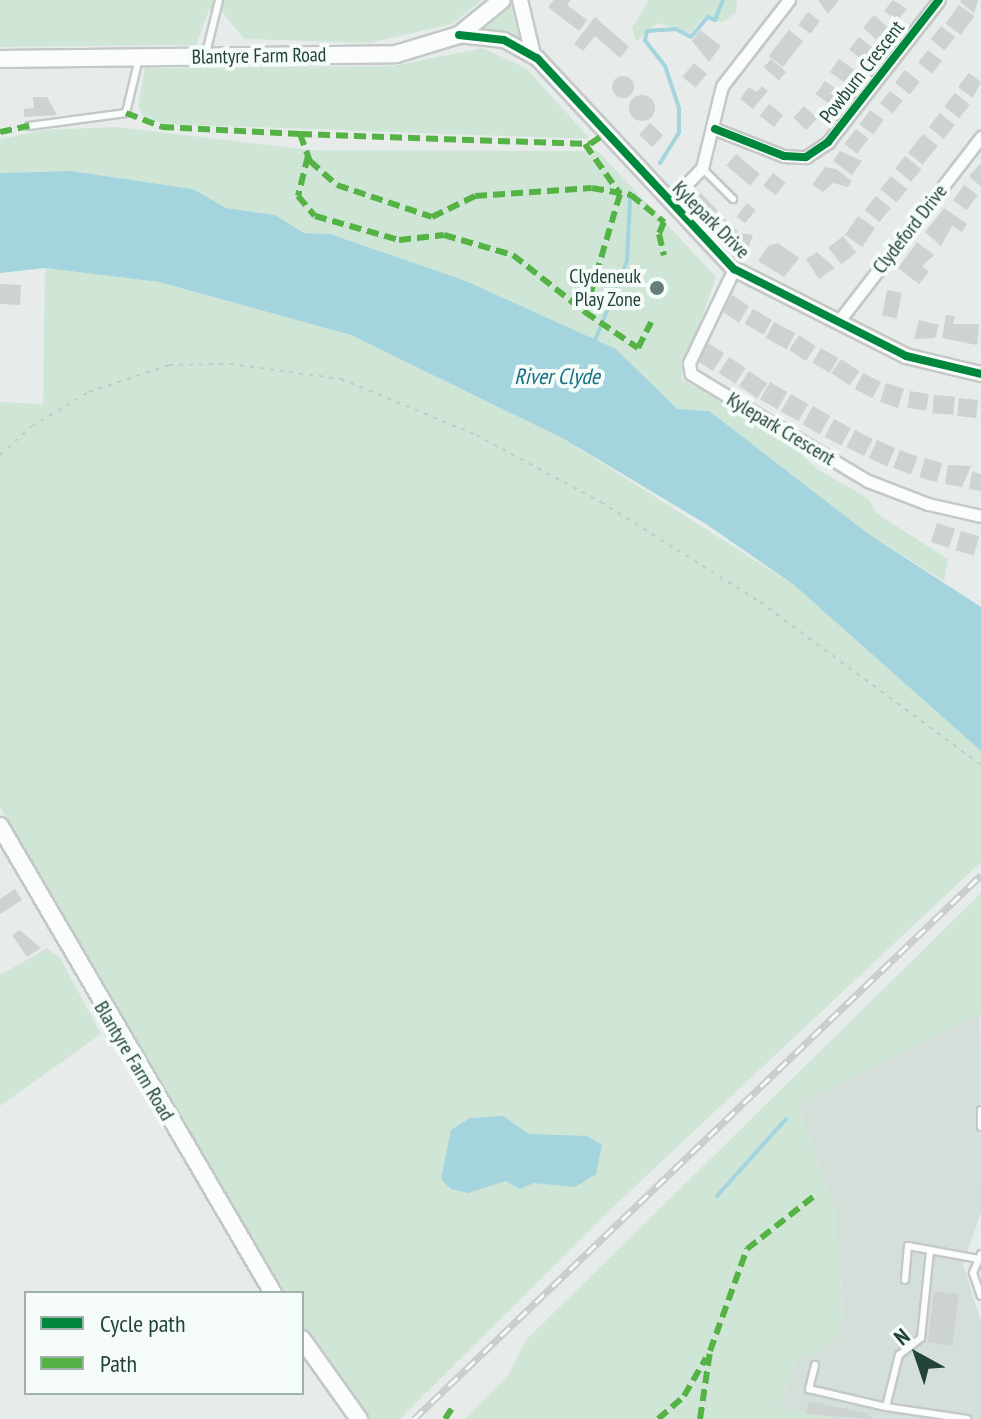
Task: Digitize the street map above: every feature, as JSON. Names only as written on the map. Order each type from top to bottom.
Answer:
[{"type":"main road","name":"Blantyre Farm Road","points":[[0,59],[396,54],[459,35],[502,0]]},
{"type":"main road","name":"Blantyre Farm Road","points":[[0,826],[272,1291]]},
{"type":"main road","points":[[304,1342],[359,1419]]},
{"type":"street","points":[[520,0],[533,55]]},
{"type":"street","points":[[671,200],[702,168],[715,129],[715,99],[722,86],[789,0]]},
{"type":"street","name":"Powburn Crescent","points":[[715,129],[784,156],[806,157],[828,142],[939,0]]},
{"type":"street","name":"Kylepark Drive","points":[[459,35],[504,40],[533,55],[734,269],[918,360],[981,374]]},
{"type":"street","name":"Clydeford Drive","points":[[838,322],[981,137]]},
{"type":"street","name":"Kylepark Crescent","points":[[734,269],[689,363],[691,374],[868,481],[928,504],[981,516]]},
{"type":"lane","points":[[205,57],[219,0]]},
{"type":"lane","points":[[29,126],[126,113],[140,57]]},
{"type":"lane","points":[[702,168],[733,199]]},
{"type":"lane","points":[[981,1110],[981,1127]]},
{"type":"lane","points":[[905,1280],[908,1246],[980,1257],[973,1273],[981,1296]]},
{"type":"lane","points":[[886,1407],[899,1355],[921,1338],[930,1251]]},
{"type":"lane","points":[[815,1365],[809,1389],[886,1407],[967,1419]]},
{"type":"path","points":[[0,455],[32,426],[89,392],[169,365],[230,364],[341,379],[476,435],[601,502],[760,602],[981,765]]},
{"type":"shaded area","points":[[980,1013],[981,1212],[963,1264],[981,1322],[981,1419],[831,1419],[780,1407],[796,1359],[843,1318],[835,1211],[797,1103]]},
{"type":"green space","points":[[0,0],[482,0],[452,24],[369,43],[244,39],[222,12],[209,10],[196,45],[0,47]]},
{"type":"green space","points":[[510,0],[519,38],[482,29],[482,27]]},
{"type":"green space","points":[[649,0],[737,0],[736,12],[722,23],[706,15],[690,33],[657,23],[636,42],[632,28]]},
{"type":"green space","points":[[483,48],[526,68],[590,139],[167,124],[144,118],[138,105],[145,68],[393,66]]},
{"type":"green space","points":[[116,127],[310,150],[598,151],[716,277],[681,379],[775,431],[816,468],[869,499],[876,513],[948,559],[944,581],[870,535],[709,411],[677,410],[616,349],[466,281],[330,234],[304,233],[275,215],[226,208],[193,189],[71,171],[0,173],[0,139],[44,130]]},
{"type":"green space","points":[[45,268],[159,282],[351,335],[564,439],[794,585],[981,751],[981,862],[610,1210],[400,1419],[367,1419],[304,1332],[304,1291],[279,1291],[0,807],[0,402],[43,404]]},
{"type":"green space","points":[[981,893],[981,1014],[797,1103],[835,1211],[843,1318],[837,1336],[809,1358],[796,1359],[780,1407],[831,1419],[465,1419],[508,1376],[525,1341]]},
{"type":"green space","points":[[47,948],[60,958],[101,1034],[0,1106],[0,975]]},
{"type":"water","name":"River Clyde","points":[[71,171],[193,189],[226,208],[275,215],[304,233],[330,234],[466,281],[616,349],[677,409],[709,411],[870,535],[981,607],[981,751],[794,585],[706,524],[564,439],[351,335],[159,282],[45,268],[0,273],[0,173]]},
{"type":"water","points":[[503,1116],[529,1134],[587,1136],[602,1145],[596,1174],[575,1187],[534,1183],[520,1189],[506,1181],[468,1193],[451,1189],[441,1179],[451,1130],[470,1118]]},
{"type":"building","points":[[554,0],[571,0],[567,5],[587,20],[579,31],[548,7]]},
{"type":"building","points":[[818,0],[839,0],[828,14]]},
{"type":"building","points":[[893,0],[907,9],[897,21],[884,11]]},
{"type":"building","points":[[962,0],[978,0],[974,13],[960,2]]},
{"type":"building","points":[[959,5],[974,16],[961,35],[945,24]]},
{"type":"building","points":[[808,12],[820,21],[810,34],[798,25]]},
{"type":"building","points":[[874,15],[888,27],[876,40],[863,28]]},
{"type":"building","points":[[595,17],[629,47],[620,58],[595,36],[583,51],[574,44]]},
{"type":"building","points":[[941,26],[955,37],[945,50],[931,39]]},
{"type":"building","points":[[700,30],[721,46],[709,62],[692,41]]},
{"type":"building","points":[[789,30],[803,41],[783,67],[769,56]]},
{"type":"building","points":[[859,37],[873,48],[863,61],[849,50]]},
{"type":"building","points":[[928,50],[942,61],[932,74],[918,63]]},
{"type":"building","points":[[771,59],[786,72],[779,80],[764,67]]},
{"type":"building","points":[[839,59],[855,70],[845,83],[830,72]]},
{"type":"building","points":[[694,63],[707,74],[695,88],[682,77]]},
{"type":"building","points":[[905,70],[920,82],[910,94],[895,82]]},
{"type":"building","points":[[969,73],[981,82],[973,98],[958,87]]},
{"type":"building","points":[[619,76],[627,76],[634,87],[627,98],[619,98],[612,91],[612,83]]},
{"type":"building","points":[[825,81],[839,91],[829,104],[816,94]]},
{"type":"building","points":[[762,86],[768,91],[753,109],[740,99],[749,87],[757,92]]},
{"type":"building","points":[[890,91],[903,101],[893,113],[880,104]]},
{"type":"building","points":[[955,93],[970,105],[959,118],[944,106]]},
{"type":"building","points":[[642,95],[651,99],[655,108],[651,117],[642,121],[633,117],[629,108],[633,99]]},
{"type":"building","points":[[33,97],[47,97],[57,115],[24,117],[24,109],[34,108]]},
{"type":"building","points":[[769,104],[783,115],[774,127],[760,116]]},
{"type":"building","points":[[804,106],[817,118],[806,130],[793,118]]},
{"type":"building","points":[[870,110],[884,120],[873,135],[859,125]]},
{"type":"building","points":[[940,113],[955,125],[943,139],[929,127]]},
{"type":"building","points":[[650,123],[663,135],[652,147],[639,135]]},
{"type":"building","points":[[856,129],[869,139],[857,154],[844,144]]},
{"type":"building","points":[[923,134],[938,146],[923,165],[908,153]]},
{"type":"building","points":[[840,151],[862,161],[852,175],[833,161]]},
{"type":"building","points":[[736,154],[760,174],[750,185],[726,165]]},
{"type":"building","points":[[905,156],[921,169],[911,182],[895,168]]},
{"type":"building","points":[[981,163],[981,187],[969,176]]},
{"type":"building","points":[[825,167],[836,169],[852,181],[848,187],[833,183],[823,192],[812,185]]},
{"type":"building","points":[[773,173],[786,183],[776,195],[763,186]]},
{"type":"building","points":[[891,176],[907,189],[897,202],[880,189]]},
{"type":"building","points":[[964,185],[978,195],[967,210],[953,200]]},
{"type":"building","points":[[697,189],[739,233],[753,235],[746,254],[689,201]]},
{"type":"building","points":[[876,196],[891,208],[879,222],[865,210]]},
{"type":"building","points":[[747,203],[756,210],[745,223],[737,216]]},
{"type":"building","points":[[944,208],[967,224],[962,232],[952,226],[941,246],[925,232]]},
{"type":"building","points":[[858,216],[875,228],[862,247],[845,235]]},
{"type":"building","points":[[843,236],[856,252],[841,264],[828,248]]},
{"type":"building","points":[[917,242],[934,255],[922,266],[929,272],[919,284],[898,268]]},
{"type":"building","points":[[778,243],[799,258],[784,277],[758,261],[768,246]]},
{"type":"building","points":[[817,252],[835,268],[819,279],[806,259]]},
{"type":"building","points":[[0,284],[21,285],[20,305],[0,304]]},
{"type":"building","points":[[887,290],[902,293],[897,318],[882,316]]},
{"type":"building","points":[[732,295],[749,306],[739,323],[723,312]]},
{"type":"building","points":[[753,309],[772,320],[764,335],[744,324]]},
{"type":"building","points":[[946,315],[955,316],[953,324],[979,324],[977,345],[942,338]]},
{"type":"building","points":[[919,320],[939,325],[935,338],[914,339]]},
{"type":"building","points":[[774,322],[795,333],[787,349],[766,338]]},
{"type":"building","points":[[799,335],[816,346],[806,361],[789,350]]},
{"type":"building","points":[[708,343],[724,353],[713,371],[697,361]]},
{"type":"building","points":[[821,348],[838,358],[830,373],[812,363]]},
{"type":"building","points":[[729,357],[746,368],[735,384],[719,373]]},
{"type":"building","points":[[841,359],[859,371],[850,385],[831,373]]},
{"type":"building","points":[[749,371],[767,383],[757,398],[739,386]]},
{"type":"building","points":[[863,373],[881,382],[873,398],[855,389]]},
{"type":"building","points":[[770,382],[787,392],[777,409],[760,399]]},
{"type":"building","points":[[886,383],[904,389],[898,408],[880,402]]},
{"type":"building","points":[[910,391],[929,394],[926,411],[907,408]]},
{"type":"building","points":[[791,394],[808,404],[798,421],[781,411]]},
{"type":"building","points":[[934,395],[955,397],[953,415],[932,413]]},
{"type":"building","points":[[959,398],[978,400],[976,418],[957,416]]},
{"type":"building","points":[[813,406],[830,416],[820,434],[802,424]]},
{"type":"building","points":[[834,419],[851,428],[841,446],[825,437]]},
{"type":"building","points":[[855,430],[873,439],[864,456],[846,447]]},
{"type":"building","points":[[877,440],[895,448],[887,466],[869,458]]},
{"type":"building","points":[[900,450],[918,457],[911,475],[893,468]]},
{"type":"building","points":[[925,458],[942,463],[937,482],[919,477]]},
{"type":"building","points":[[948,465],[971,466],[962,487],[945,484]]},
{"type":"building","points":[[972,472],[981,474],[981,491],[969,489]]},
{"type":"building","points":[[937,523],[955,529],[949,548],[931,542]]},
{"type":"building","points":[[961,531],[979,536],[974,555],[955,550]]},
{"type":"building","points":[[15,889],[22,900],[0,914],[0,899]]},
{"type":"building","points":[[20,930],[41,948],[27,957],[12,935]]},
{"type":"building","points":[[934,1291],[959,1294],[952,1346],[928,1343]]},
{"type":"building","points":[[809,1401],[866,1413],[873,1419],[806,1414]]},
{"type":"waterway","points":[[660,163],[679,133],[679,108],[665,66],[645,40],[647,31],[676,29],[691,37],[708,17],[715,20],[723,0]]},
{"type":"waterway","points":[[594,343],[627,261],[630,199]]},
{"type":"waterway","points":[[717,1196],[786,1119]]},
{"type":"railway","points":[[414,1419],[981,875]]},
{"type":"marked path","points":[[126,113],[162,127],[300,134],[590,144],[605,134]]},
{"type":"marked path","points":[[0,132],[29,126]]},
{"type":"marked path","points":[[300,134],[310,161],[337,185],[432,217],[475,196],[592,188],[631,195],[664,222],[659,234],[664,255]]},
{"type":"marked path","points":[[585,144],[620,194],[585,312],[638,348],[651,322]]},
{"type":"marked path","points":[[308,156],[298,196],[315,216],[399,240],[444,235],[513,255],[585,312]]},
{"type":"marked path","points":[[700,1419],[710,1351],[747,1249],[814,1196]]},
{"type":"marked path","points":[[658,1419],[684,1396],[706,1358]]},
{"type":"marked path","points":[[445,1419],[454,1405]]},
{"type":"cycle path","points":[[715,129],[784,156],[806,157],[828,142],[939,0]]},
{"type":"cycle path","points":[[459,35],[504,40],[537,58],[734,269],[906,356],[981,374]]},
{"type":"place","name":"Clydeneuk Play Zone","points":[[657,288]]}]
